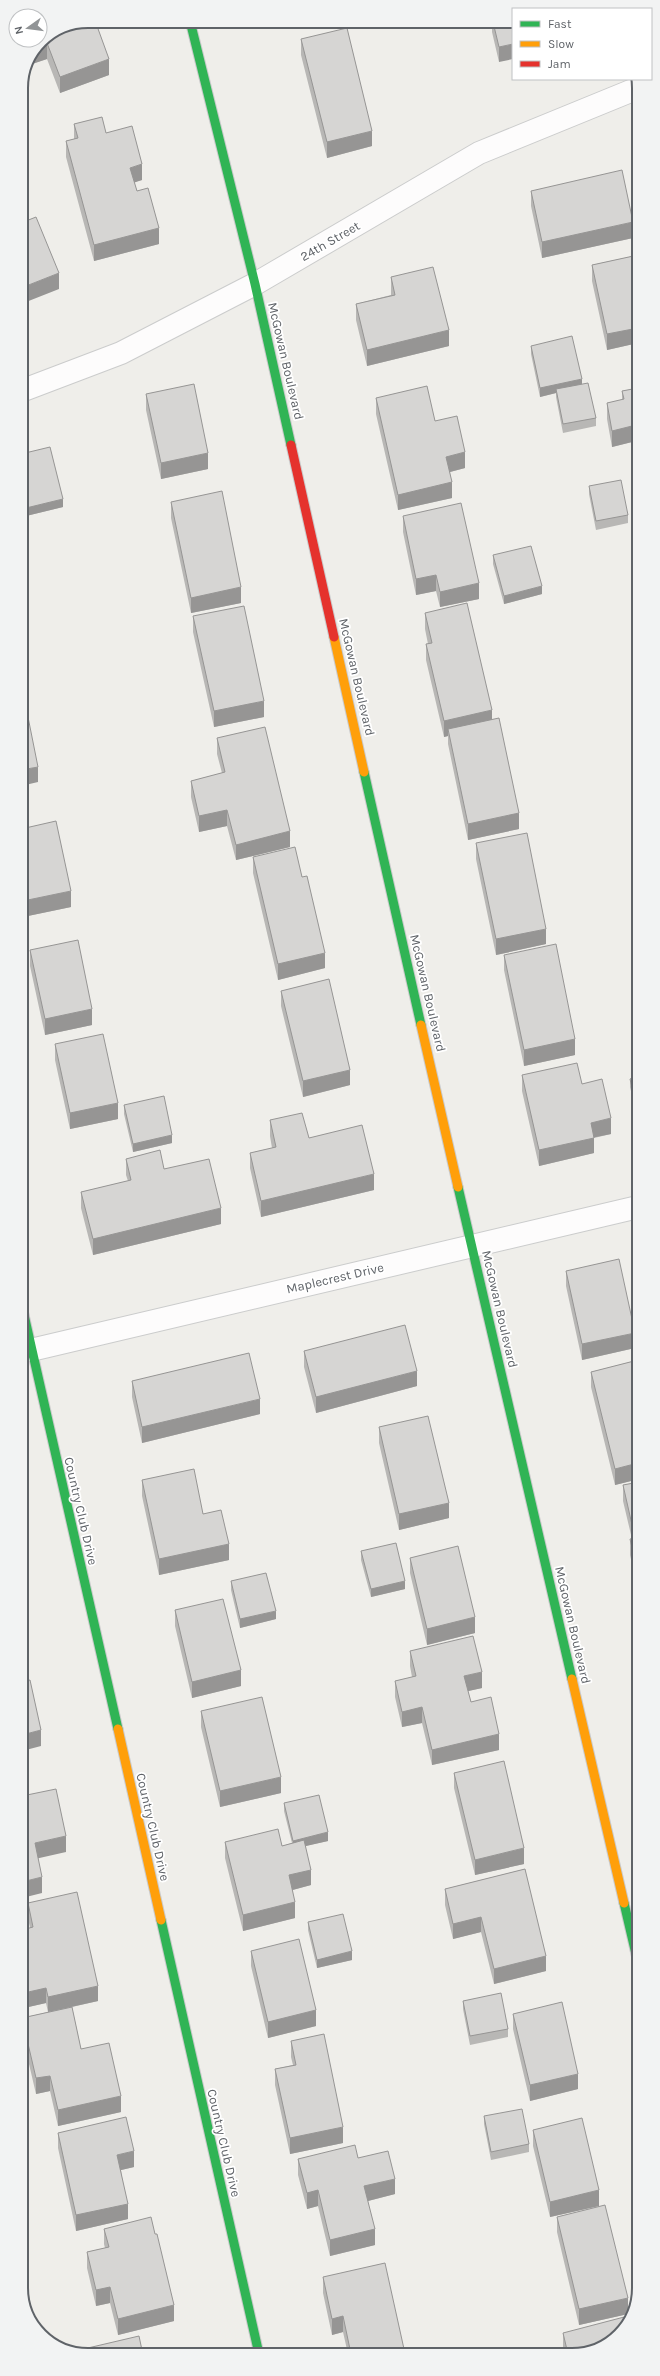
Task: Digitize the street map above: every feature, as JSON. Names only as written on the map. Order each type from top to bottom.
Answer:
[{"type":"street","name":"McGowan Boulevard","points":[[192,28],[255,284],[471,1246],[632,1937]]},
{"type":"street","name":"24th Street","points":[[28,388],[121,352],[255,284],[479,153],[632,90]]},
{"type":"street","name":"Maplecrest Drive","points":[[31,1350],[632,1207]]},
{"type":"street","name":"Country Club Drive","points":[[28,1335],[258,2348]]},
{"type":"building","points":[[98,28],[109,59],[60,77],[48,44],[55,38],[77,29]]},
{"type":"building","points":[[347,28],[372,131],[327,142],[301,39]]},
{"type":"building","points":[[494,28],[512,28],[512,44],[499,47]]},
{"type":"building","points":[[102,117],[106,133],[132,126],[142,164],[130,168],[137,191],[148,188],[159,228],[94,245],[66,141],[78,138],[74,124]]},
{"type":"building","points":[[622,170],[632,222],[542,242],[531,191]]},
{"type":"building","points":[[36,217],[59,273],[28,285],[28,220]]},
{"type":"building","points":[[632,256],[632,329],[607,334],[592,265]]},
{"type":"building","points":[[433,267],[449,330],[367,350],[356,304],[395,295],[391,277]]},
{"type":"building","points":[[572,336],[582,379],[540,388],[531,346]]},
{"type":"building","points":[[588,383],[596,418],[563,424],[556,389]]},
{"type":"building","points":[[194,384],[208,453],[161,463],[146,394]]},
{"type":"building","points":[[427,386],[435,421],[457,416],[465,452],[446,457],[452,482],[398,495],[376,398]]},
{"type":"building","points":[[632,389],[632,426],[612,431],[607,403],[624,399],[622,391]]},
{"type":"building","points":[[50,447],[63,499],[28,508],[28,452]]},
{"type":"building","points":[[621,480],[628,515],[596,521],[589,486]]},
{"type":"building","points":[[222,491],[241,587],[191,598],[171,502]]},
{"type":"building","points":[[461,503],[479,583],[440,592],[436,575],[416,579],[403,516]]},
{"type":"building","points":[[531,546],[542,586],[504,596],[493,555]]},
{"type":"building","points":[[467,603],[492,710],[444,721],[426,644],[432,643],[425,613]]},
{"type":"building","points":[[244,606],[264,701],[214,711],[193,616]]},
{"type":"building","points":[[28,717],[38,767],[28,769]]},
{"type":"building","points":[[499,718],[519,813],[468,824],[448,729]]},
{"type":"building","points":[[265,727],[290,831],[236,845],[227,810],[199,816],[191,781],[225,772],[217,738]]},
{"type":"building","points":[[56,821],[71,891],[28,900],[28,827]]},
{"type":"building","points":[[527,833],[546,929],[496,939],[476,843]]},
{"type":"building","points":[[295,847],[302,877],[307,876],[325,953],[278,964],[253,857]]},
{"type":"building","points":[[78,940],[92,1009],[45,1019],[30,950]]},
{"type":"building","points":[[556,944],[575,1039],[524,1050],[504,955]]},
{"type":"building","points":[[329,979],[350,1070],[303,1081],[281,991]]},
{"type":"building","points":[[103,1034],[118,1103],[70,1113],[55,1044]]},
{"type":"building","points":[[577,1063],[582,1084],[602,1079],[611,1118],[591,1123],[594,1138],[539,1150],[522,1075]]},
{"type":"building","points":[[164,1096],[172,1135],[133,1144],[124,1105]]},
{"type":"building","points":[[302,1113],[309,1138],[362,1125],[374,1174],[261,1201],[250,1153],[276,1147],[270,1120]]},
{"type":"building","points":[[160,1150],[164,1169],[209,1159],[221,1208],[93,1239],[81,1192],[131,1180],[126,1159]]},
{"type":"building","points":[[619,1259],[632,1319],[632,1334],[582,1344],[566,1271]]},
{"type":"building","points":[[405,1325],[417,1371],[316,1397],[304,1351]]},
{"type":"building","points":[[249,1353],[260,1399],[142,1427],[132,1381]]},
{"type":"building","points":[[632,1362],[632,1465],[615,1469],[591,1372]]},
{"type":"building","points":[[428,1416],[449,1503],[399,1514],[379,1427]]},
{"type":"building","points":[[194,1469],[203,1514],[221,1510],[229,1544],[159,1559],[142,1480]]},
{"type":"building","points":[[632,1483],[632,1525],[623,1485]]},
{"type":"building","points":[[396,1543],[405,1581],[371,1589],[361,1551]]},
{"type":"building","points":[[458,1546],[475,1617],[427,1629],[410,1558]]},
{"type":"building","points":[[266,1573],[276,1611],[240,1619],[231,1581]]},
{"type":"building","points":[[223,1599],[241,1670],[192,1682],[175,1610]]},
{"type":"building","points":[[473,1636],[482,1672],[464,1676],[471,1702],[491,1697],[499,1734],[432,1750],[422,1707],[402,1712],[395,1681],[416,1676],[410,1651]]},
{"type":"building","points":[[28,1680],[30,1680],[41,1730],[28,1733]]},
{"type":"building","points":[[262,1697],[281,1777],[220,1791],[201,1711]]},
{"type":"building","points":[[504,1761],[524,1848],[475,1860],[454,1773]]},
{"type":"building","points":[[56,1789],[66,1836],[35,1843],[42,1877],[28,1880],[28,1795]]},
{"type":"building","points":[[319,1795],[328,1832],[293,1841],[284,1803]]},
{"type":"building","points":[[278,1829],[282,1846],[304,1840],[311,1870],[289,1875],[295,1902],[243,1915],[225,1842]]},
{"type":"building","points":[[525,1869],[546,1956],[494,1969],[481,1917],[453,1924],[445,1889]]},
{"type":"building","points":[[77,1892],[98,1986],[48,1997],[46,1988],[28,1992],[28,1928],[33,1927],[28,1903]]},
{"type":"building","points":[[343,1914],[352,1951],[317,1960],[308,1922]]},
{"type":"building","points":[[299,1939],[316,2010],[268,2022],[251,1951]]},
{"type":"building","points":[[501,1993],[508,2029],[470,2036],[463,2001]]},
{"type":"building","points":[[562,2002],[578,2074],[530,2085],[513,2014]]},
{"type":"building","points":[[72,2007],[81,2049],[109,2043],[121,2096],[58,2110],[50,2076],[36,2078],[28,2044],[28,2017]]},
{"type":"building","points":[[324,2034],[343,2127],[290,2138],[275,2069],[296,2065],[291,2041]]},
{"type":"building","points":[[522,2109],[529,2144],[491,2152],[484,2116]]},
{"type":"building","points":[[126,2117],[134,2151],[117,2155],[128,2204],[76,2215],[58,2133]]},
{"type":"building","points":[[582,2118],[599,2190],[550,2202],[533,2130]]},
{"type":"building","points":[[355,2145],[358,2158],[388,2151],[395,2179],[364,2186],[375,2229],[330,2240],[318,2190],[307,2193],[298,2159]]},
{"type":"building","points":[[605,2205],[628,2298],[579,2309],[557,2217]]},
{"type":"building","points":[[151,2217],[155,2234],[157,2234],[174,2305],[118,2319],[110,2287],[96,2290],[87,2252],[109,2247],[104,2229]]},
{"type":"building","points":[[385,2263],[404,2348],[350,2348],[343,2316],[332,2319],[323,2277]]},
{"type":"building","points":[[624,2317],[617,2327],[602,2340],[583,2347],[567,2348],[563,2333]]},
{"type":"building","points":[[139,2336],[142,2348],[88,2348]]},
{"type":"traffic: fast","points":[[192,28],[255,284],[291,445]]},
{"type":"traffic: fast","points":[[364,772],[421,1025]]},
{"type":"traffic: fast","points":[[458,1187],[572,1679]]},
{"type":"traffic: fast","points":[[28,1332],[118,1729]]},
{"type":"traffic: fast","points":[[624,1903],[632,1937]]},
{"type":"traffic: fast","points":[[161,1920],[258,2348]]},
{"type":"traffic: slow","points":[[334,637],[364,772]]},
{"type":"traffic: slow","points":[[421,1025],[458,1187]]},
{"type":"traffic: slow","points":[[572,1679],[624,1903]]},
{"type":"traffic: slow","points":[[118,1729],[161,1920]]},
{"type":"traffic: jam","points":[[291,445],[334,637]]}]
